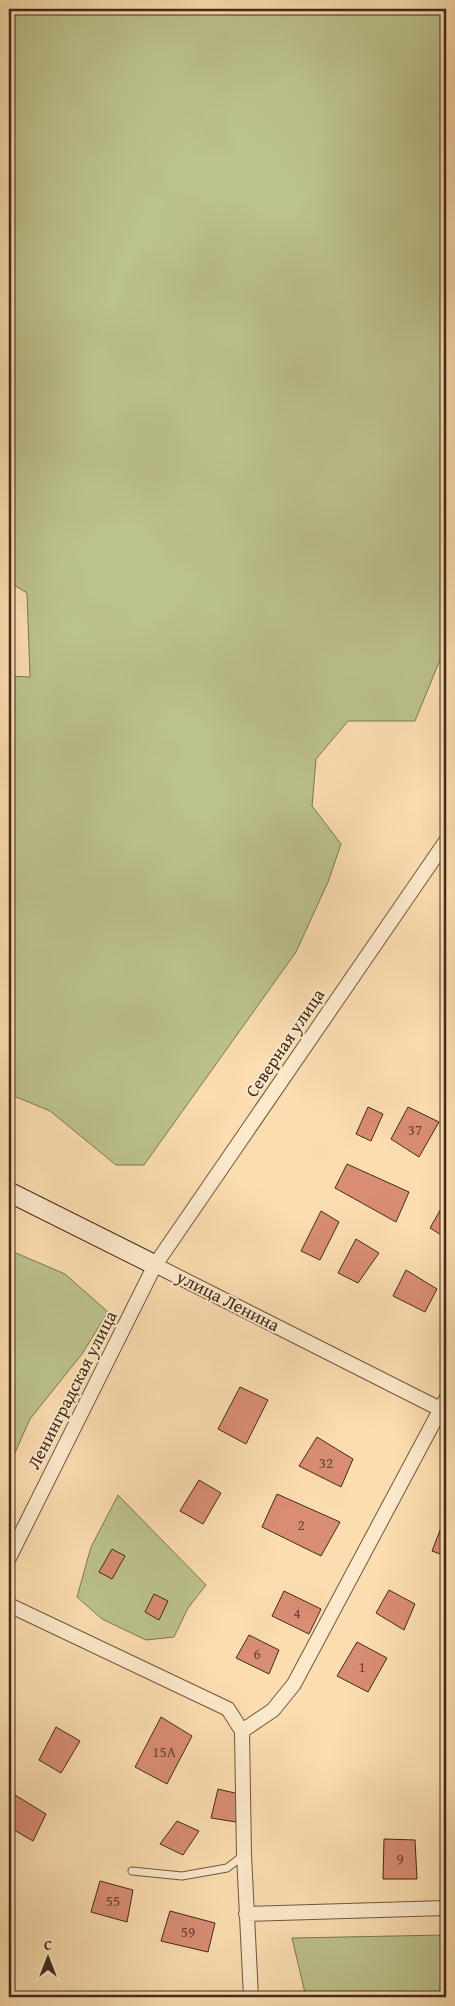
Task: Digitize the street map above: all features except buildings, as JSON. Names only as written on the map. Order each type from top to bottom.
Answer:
[{"type":"street","name":"Северная улица","points":[[155,1265],[446,842]]},
{"type":"street","name":"улица Ленина","points":[[9,1192],[444,1407]]},
{"type":"street","name":"Ленинградская улица","points":[[11,1549],[155,1265]]},
{"type":"street","points":[[242,1731],[273,1710],[294,1684],[444,1407]]},
{"type":"street","points":[[9,1605],[228,1709],[242,1731],[244,1855],[251,1997]]},
{"type":"street","points":[[246,1914],[446,1908]]},
{"type":"lane","points":[[132,1871],[182,1876],[228,1868],[244,1855]]},
{"type":"green space","points":[[9,9],[446,9],[446,645],[415,721],[348,721],[316,759],[312,806],[341,844],[328,882],[296,952],[144,1165],[116,1165],[50,1111],[9,1094],[9,676],[30,677],[27,593],[9,582]]},
{"type":"green space","points":[[9,1250],[65,1274],[108,1312],[82,1354],[30,1419],[9,1466]]},
{"type":"green space","points":[[118,1495],[206,1585],[188,1608],[174,1637],[146,1640],[102,1619],[77,1597],[91,1547]]},
{"type":"green space","points":[[446,1935],[446,1997],[306,1997],[292,1938]]}]
